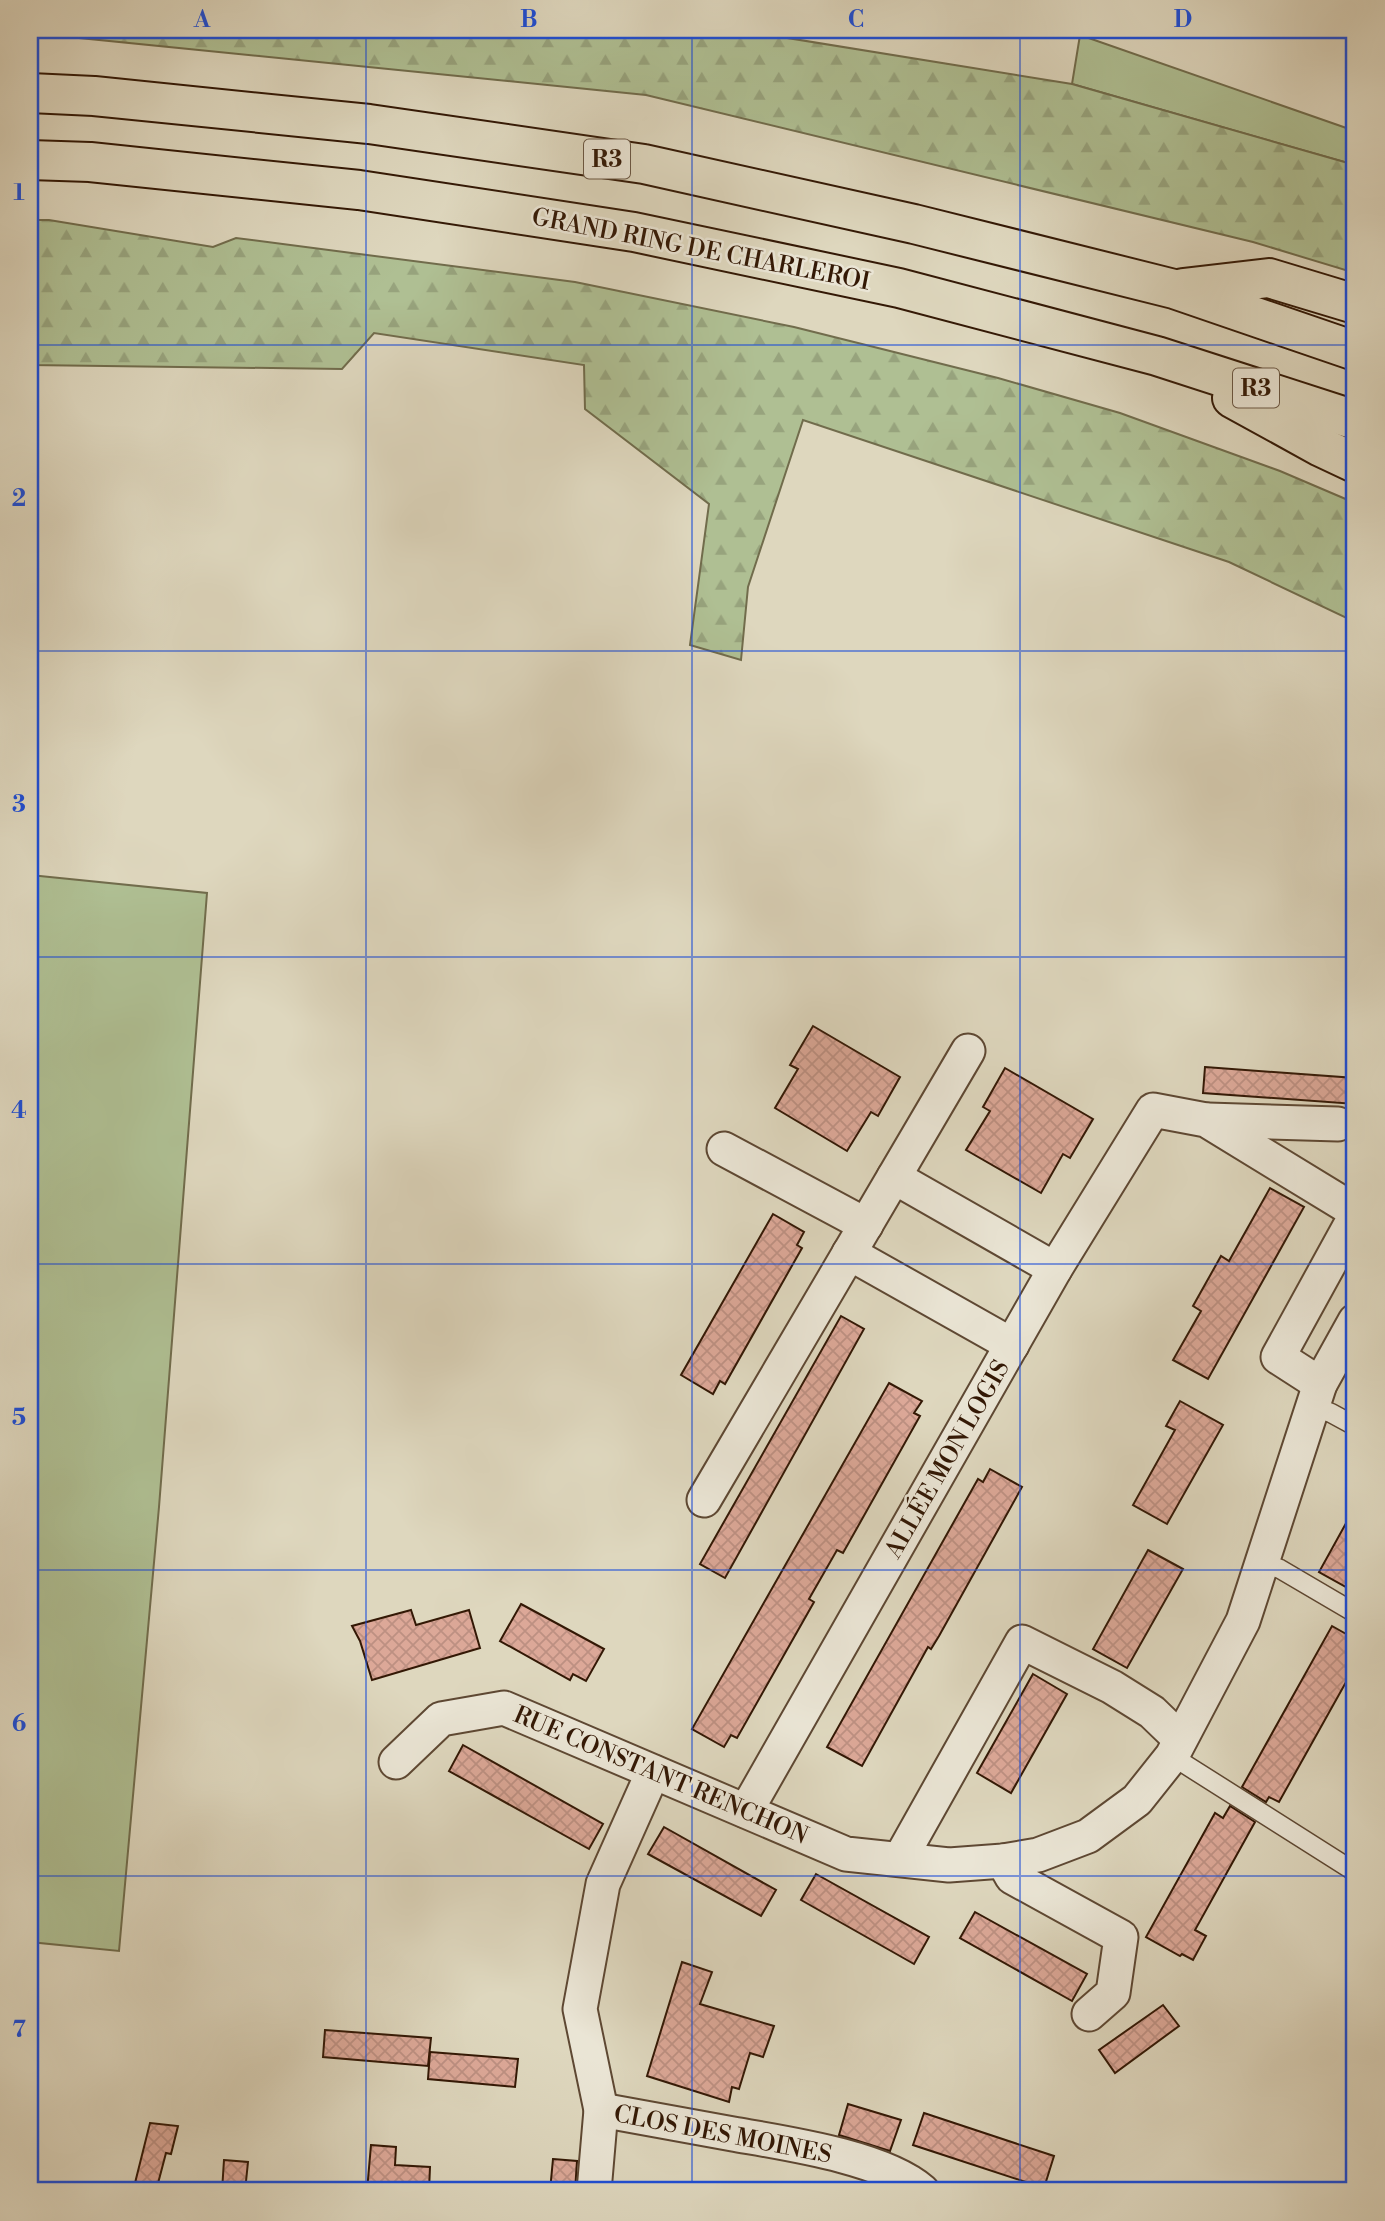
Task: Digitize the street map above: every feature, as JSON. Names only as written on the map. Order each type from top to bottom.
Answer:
[{"type":"highway","name":"R3","points":[[30,93],[94,96],[369,124],[644,164],[914,224],[1174,289],[1355,351]]},
{"type":"highway","name":"GRAND RING DE CHARLEROI","points":[[30,160],[90,162],[359,190],[634,232],[899,288],[1157,356],[1355,420]]},
{"type":"highway","points":[[1174,289],[1269,278],[1355,303]]},
{"type":"highway","points":[[1157,356],[1355,463]]},
{"type":"street","points":[[704,1500],[968,1051]]},
{"type":"street","name":"ALLÉE MON LOGIS","points":[[746,1811],[1055,1269],[1153,1110],[1206,1120]]},
{"type":"street","points":[[1206,1120],[1338,1124]]},
{"type":"street","points":[[1206,1120],[1355,1211]]},
{"type":"street","points":[[724,1149],[1012,1345]]},
{"type":"street","points":[[894,1177],[1055,1269]]},
{"type":"street","points":[[1317,1395],[1278,1357],[1355,1217]]},
{"type":"street","name":"RUE CONSTANT RENCHON","points":[[396,1762],[441,1719],[504,1708],[846,1854],[949,1865],[1003,1861],[1038,1855],[1088,1836],[1137,1800],[1176,1747],[1243,1621],[1317,1395],[1355,1321]]},
{"type":"street","points":[[900,1859],[1022,1642],[1112,1688],[1152,1712],[1176,1747]]},
{"type":"street","points":[[594,2191],[601,2110],[580,2009],[603,1884],[653,1772]]},
{"type":"street","points":[[1003,1861],[1012,1877],[1121,1937],[1113,1993],[1089,2014]]},
{"type":"street","name":"CLOS DES MOINES","points":[[601,2110],[805,2147],[875,2166],[922,2191]]},
{"type":"lane","points":[[1317,1395],[1331,1413],[1355,1426]]},
{"type":"lane","points":[[1262,1562],[1280,1569],[1355,1613]]},
{"type":"lane","points":[[1176,1747],[1355,1872]]},
{"type":"green space","points":[[30,30],[738,30],[1072,84],[1355,165],[1355,273],[1253,242],[646,95],[30,33]]},
{"type":"green space","points":[[1080,35],[1355,131],[1355,165],[1072,84]]},
{"type":"green space","points":[[30,220],[49,220],[213,247],[236,238],[575,282],[794,327],[998,378],[1120,413],[1280,471],[1355,503],[1355,622],[1229,562],[803,420],[748,587],[741,660],[690,645],[709,504],[585,409],[584,365],[374,333],[342,369],[30,365]]},
{"type":"green space","points":[[30,875],[207,893],[159,1507],[119,1951],[30,1942]]},
{"type":"building","points":[[813,1026],[900,1077],[878,1116],[871,1112],[847,1151],[775,1108],[798,1069],[790,1065]]},
{"type":"building","points":[[1205,1067],[1355,1078],[1355,1104],[1203,1093]]},
{"type":"building","points":[[1005,1068],[1093,1119],[1070,1158],[1063,1154],[1041,1193],[966,1150],[990,1111],[983,1107]]},
{"type":"building","points":[[1270,1188],[1304,1207],[1208,1379],[1173,1360],[1201,1311],[1193,1306],[1221,1256],[1229,1261]]},
{"type":"building","points":[[773,1214],[804,1232],[797,1245],[802,1248],[725,1384],[720,1381],[713,1394],[681,1375]]},
{"type":"building","points":[[841,1316],[864,1329],[725,1578],[700,1564]]},
{"type":"building","points":[[889,1383],[922,1401],[914,1413],[920,1416],[843,1553],[837,1550],[809,1599],[814,1602],[737,1738],[731,1735],[724,1747],[692,1729]]},
{"type":"building","points":[[1180,1401],[1223,1425],[1167,1524],[1133,1505],[1175,1430],[1166,1426]]},
{"type":"building","points":[[990,1469],[1022,1487],[939,1636],[931,1649],[928,1647],[862,1766],[827,1747],[978,1479],[983,1482]]},
{"type":"building","points":[[1355,1507],[1355,1592],[1319,1572]]},
{"type":"building","points":[[1148,1550],[1183,1569],[1127,1668],[1093,1649]]},
{"type":"building","points":[[521,1604],[604,1649],[586,1681],[573,1674],[570,1680],[500,1641]]},
{"type":"building","points":[[411,1610],[416,1625],[469,1610],[480,1648],[372,1680],[360,1641],[352,1626]]},
{"type":"building","points":[[1332,1626],[1355,1639],[1355,1666],[1279,1802],[1269,1797],[1266,1802],[1242,1787]]},
{"type":"building","points":[[1033,1674],[1067,1694],[1011,1793],[977,1773]]},
{"type":"building","points":[[463,1745],[603,1824],[589,1849],[449,1771]]},
{"type":"building","points":[[1230,1806],[1255,1822],[1195,1930],[1206,1936],[1193,1960],[1182,1954],[1180,1956],[1146,1937],[1215,1813],[1223,1818]]},
{"type":"building","points":[[664,1827],[776,1890],[761,1916],[648,1854]]},
{"type":"building","points":[[816,1874],[929,1937],[914,1964],[801,1900]]},
{"type":"building","points":[[975,1912],[1087,1974],[1072,2001],[960,1938]]},
{"type":"building","points":[[682,1962],[712,1972],[700,2004],[774,2026],[763,2057],[750,2053],[739,2089],[732,2087],[729,2102],[647,2076]]},
{"type":"building","points":[[1163,2005],[1179,2026],[1115,2073],[1099,2050]]},
{"type":"building","points":[[325,2030],[431,2038],[428,2066],[323,2057]]},
{"type":"building","points":[[430,2052],[518,2059],[515,2087],[428,2079]]},
{"type":"building","points":[[848,2104],[901,2120],[890,2151],[839,2135]]},
{"type":"building","points":[[924,2113],[1054,2156],[1044,2188],[913,2145]]},
{"type":"building","points":[[150,2123],[178,2126],[171,2154],[166,2153],[156,2191],[133,2191]]},
{"type":"building","points":[[371,2145],[396,2147],[395,2165],[430,2167],[429,2191],[367,2191]]},
{"type":"building","points":[[553,2159],[577,2161],[575,2191],[550,2191]]},
{"type":"building","points":[[224,2160],[248,2162],[245,2191],[222,2191]]}]
